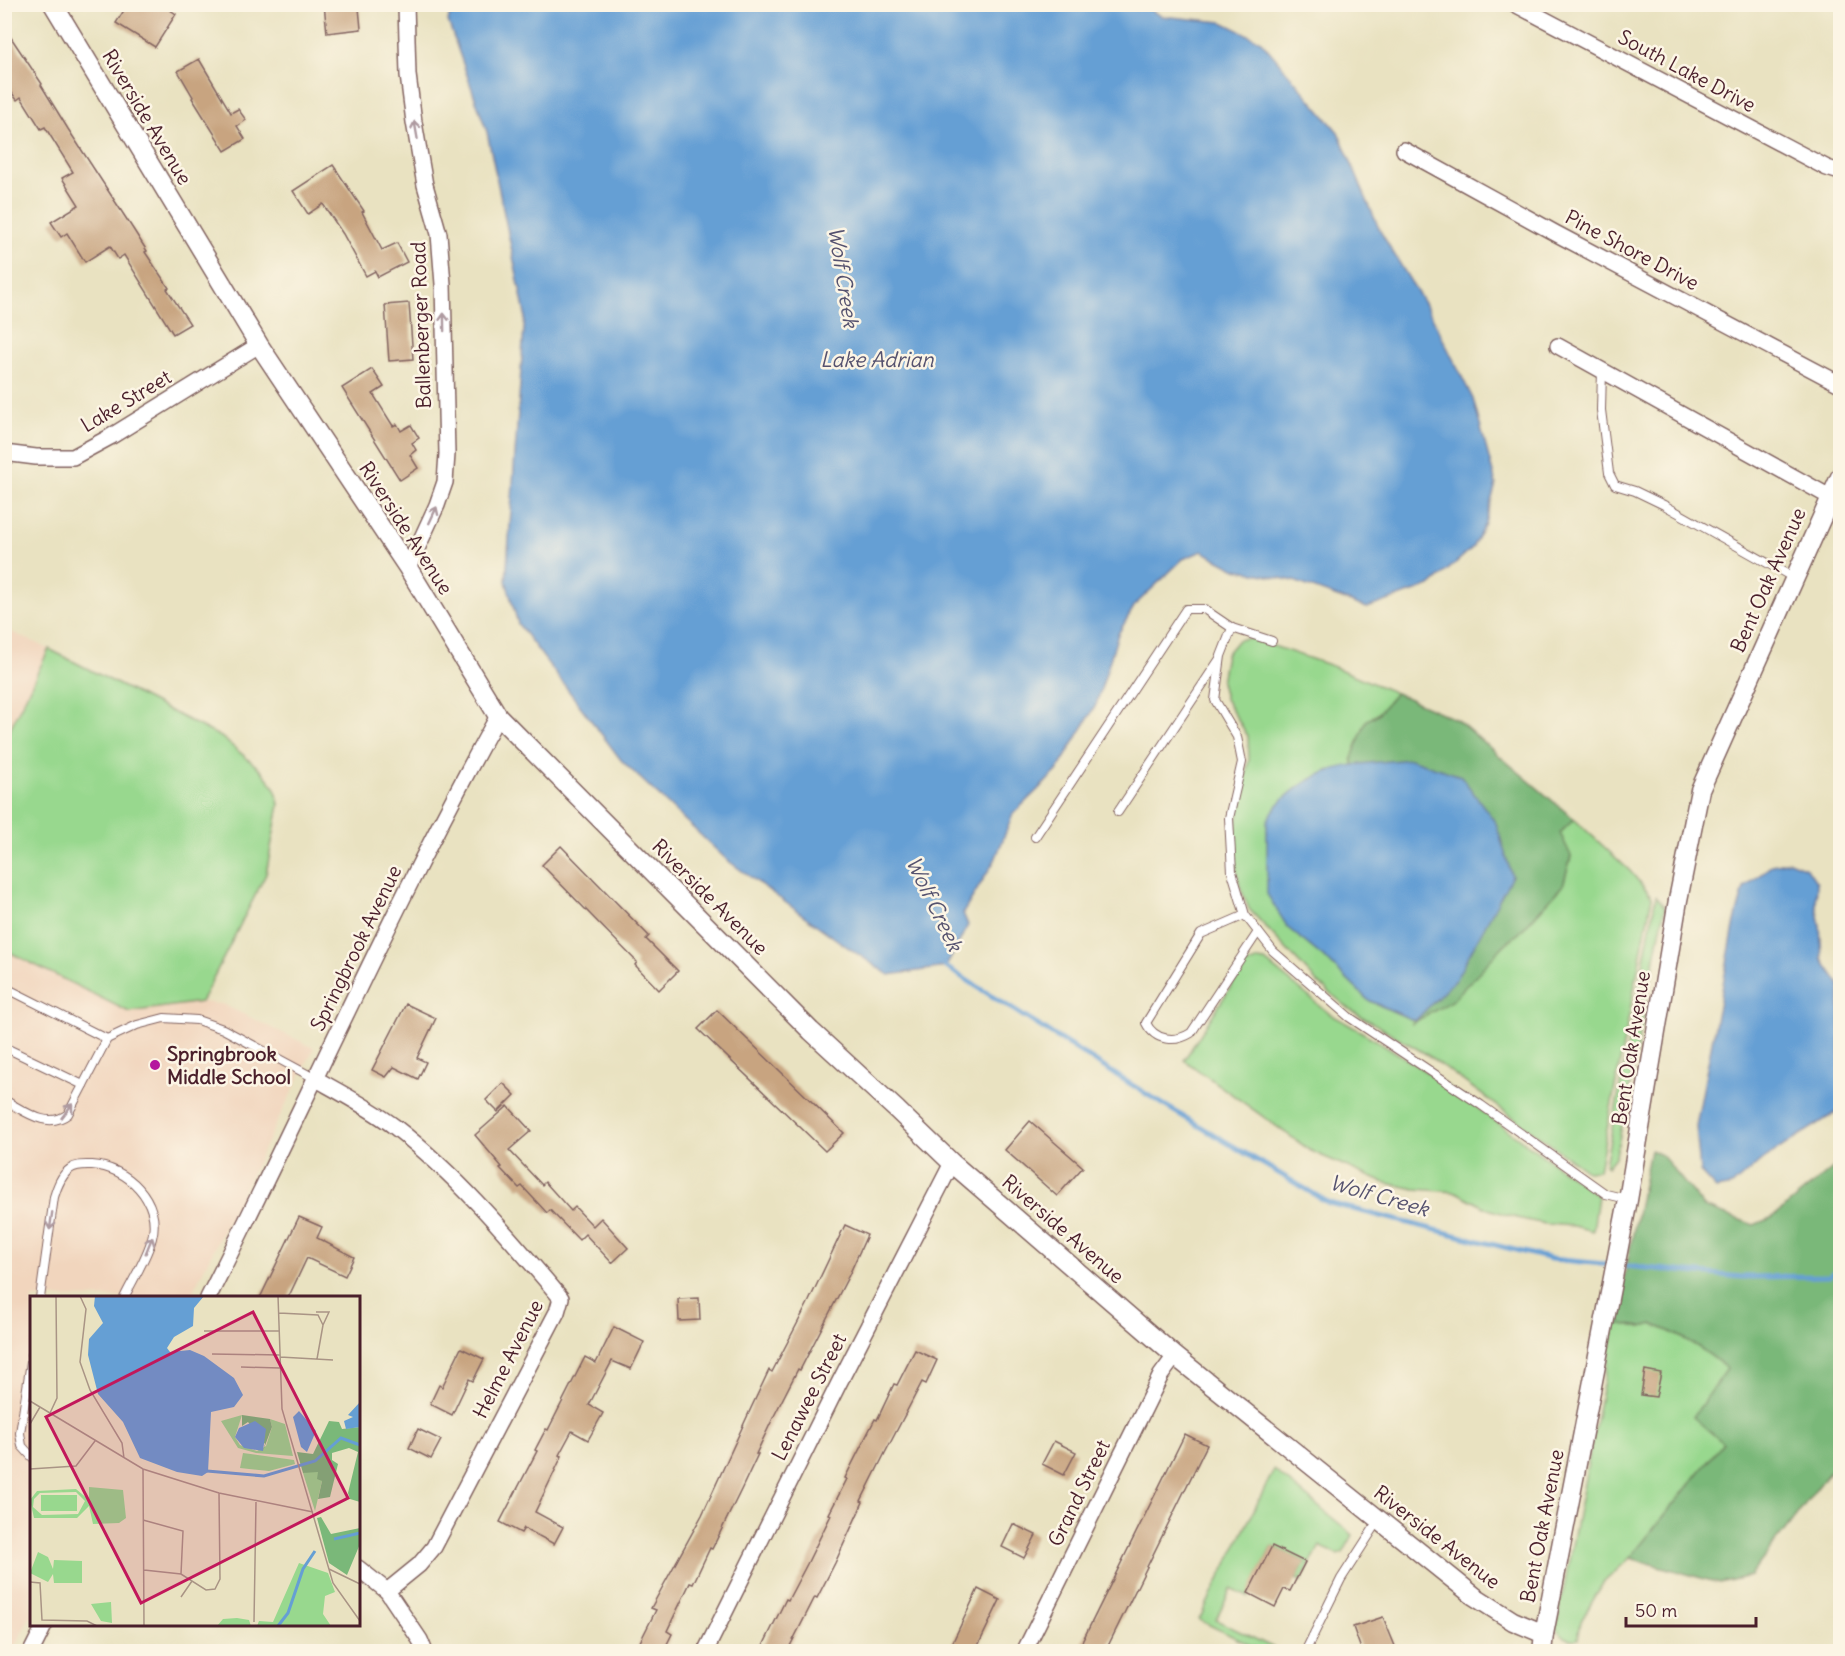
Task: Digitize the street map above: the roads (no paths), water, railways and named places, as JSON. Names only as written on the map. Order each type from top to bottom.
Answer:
[{"type":"street","name":"Riverside Avenue","points":[[53,4],[259,345],[408,568],[498,716],[811,1031],[952,1163],[1175,1356],[1492,1609],[1543,1643]]},
{"type":"street","name":"Ballenberger Road","points":[[406,4],[408,75],[414,122],[425,185],[439,234],[443,284],[447,454],[445,482],[408,568]]},
{"type":"street","name":"South Lake Drive","points":[[1515,4],[1827,168],[1840,172]]},
{"type":"street","name":"Pine Shore Drive","points":[[1404,150],[1840,384]]},
{"type":"street","name":"Lake Street","points":[[4,453],[36,457],[73,457],[117,433],[259,345]]},
{"type":"street","points":[[1558,346],[1830,497]]},
{"type":"street","name":"Bent Oak Avenue","points":[[1543,1643],[1628,1200],[1678,900],[1700,790],[1840,477]]},
{"type":"street","name":"Springbrook Avenue","points":[[209,1296],[348,1009],[460,785],[498,716]]},
{"type":"street","name":"Helme Avenue","points":[[316,1079],[394,1126],[440,1167],[526,1254],[561,1298],[557,1312],[434,1547],[419,1565],[387,1591]]},
{"type":"street","name":"Lenawee Street","points":[[705,1652],[952,1163]]},
{"type":"street","name":"Grand Street","points":[[1024,1652],[1161,1375],[1175,1356]]},
{"type":"street","points":[[360,1570],[387,1591],[420,1640],[425,1652]]},
{"type":"street","points":[[31,1652],[44,1626]]},
{"type":"lane","points":[[1602,370],[1601,410],[1609,473],[1615,485],[1635,491],[1664,505],[1794,578]]},
{"type":"lane","points":[[1035,837],[1186,609],[1204,609],[1232,628],[1272,641]]},
{"type":"lane","points":[[1118,812],[1221,656],[1232,628]]},
{"type":"lane","points":[[1221,656],[1215,700],[1237,737],[1242,762],[1229,818],[1232,872],[1245,915],[1273,951],[1349,1017],[1481,1105],[1605,1192],[1628,1200]]},
{"type":"lane","points":[[1245,915],[1201,934],[1146,1023],[1149,1029],[1169,1041],[1181,1039],[1191,1033],[1258,932]]},
{"type":"lane","points":[[4,987],[107,1039]]},
{"type":"lane","points":[[4,1100],[40,1119],[59,1120],[68,1114],[107,1039],[137,1025],[164,1018],[197,1020],[224,1029],[316,1079]]},
{"type":"lane","points":[[4,1047],[82,1085]]},
{"type":"lane","points":[[40,1296],[54,1197],[59,1182],[69,1169],[79,1165],[95,1165],[114,1169],[120,1173],[139,1187],[150,1205],[153,1238],[125,1296]]},
{"type":"lane","points":[[30,1367],[20,1433],[22,1446],[30,1455]]},
{"type":"lane","points":[[1305,1652],[1341,1579],[1378,1520]]},
{"type":"water","name":"Lake Adrian","points":[[453,4],[1141,4],[1161,16],[1222,22],[1261,41],[1338,132],[1380,231],[1430,313],[1473,399],[1496,484],[1485,523],[1472,548],[1430,586],[1367,608],[1294,581],[1236,569],[1202,551],[1183,559],[1135,605],[1118,634],[1096,705],[1057,771],[1013,814],[995,860],[963,913],[968,925],[946,967],[889,975],[727,860],[621,760],[518,624],[506,581],[525,314],[487,132],[448,21]]},
{"type":"water","points":[[1410,759],[1461,776],[1496,823],[1512,876],[1456,979],[1415,1021],[1368,1000],[1328,961],[1288,928],[1267,894],[1267,822],[1284,799],[1309,780],[1335,769]]},
{"type":"water","points":[[1789,861],[1807,868],[1817,883],[1816,906],[1820,925],[1822,959],[1840,985],[1840,1106],[1838,1111],[1760,1161],[1732,1186],[1716,1189],[1700,1172],[1696,1126],[1735,921],[1744,888],[1772,865]]},
{"type":"waterway","name":"Wolf Creek","points":[[943,962],[946,967],[1159,1102],[1329,1203],[1551,1259],[1742,1277],[1830,1276],[1840,1268]]},
{"type":"place","name":"Springbrook Middle School","points":[[155,1065]]}]
